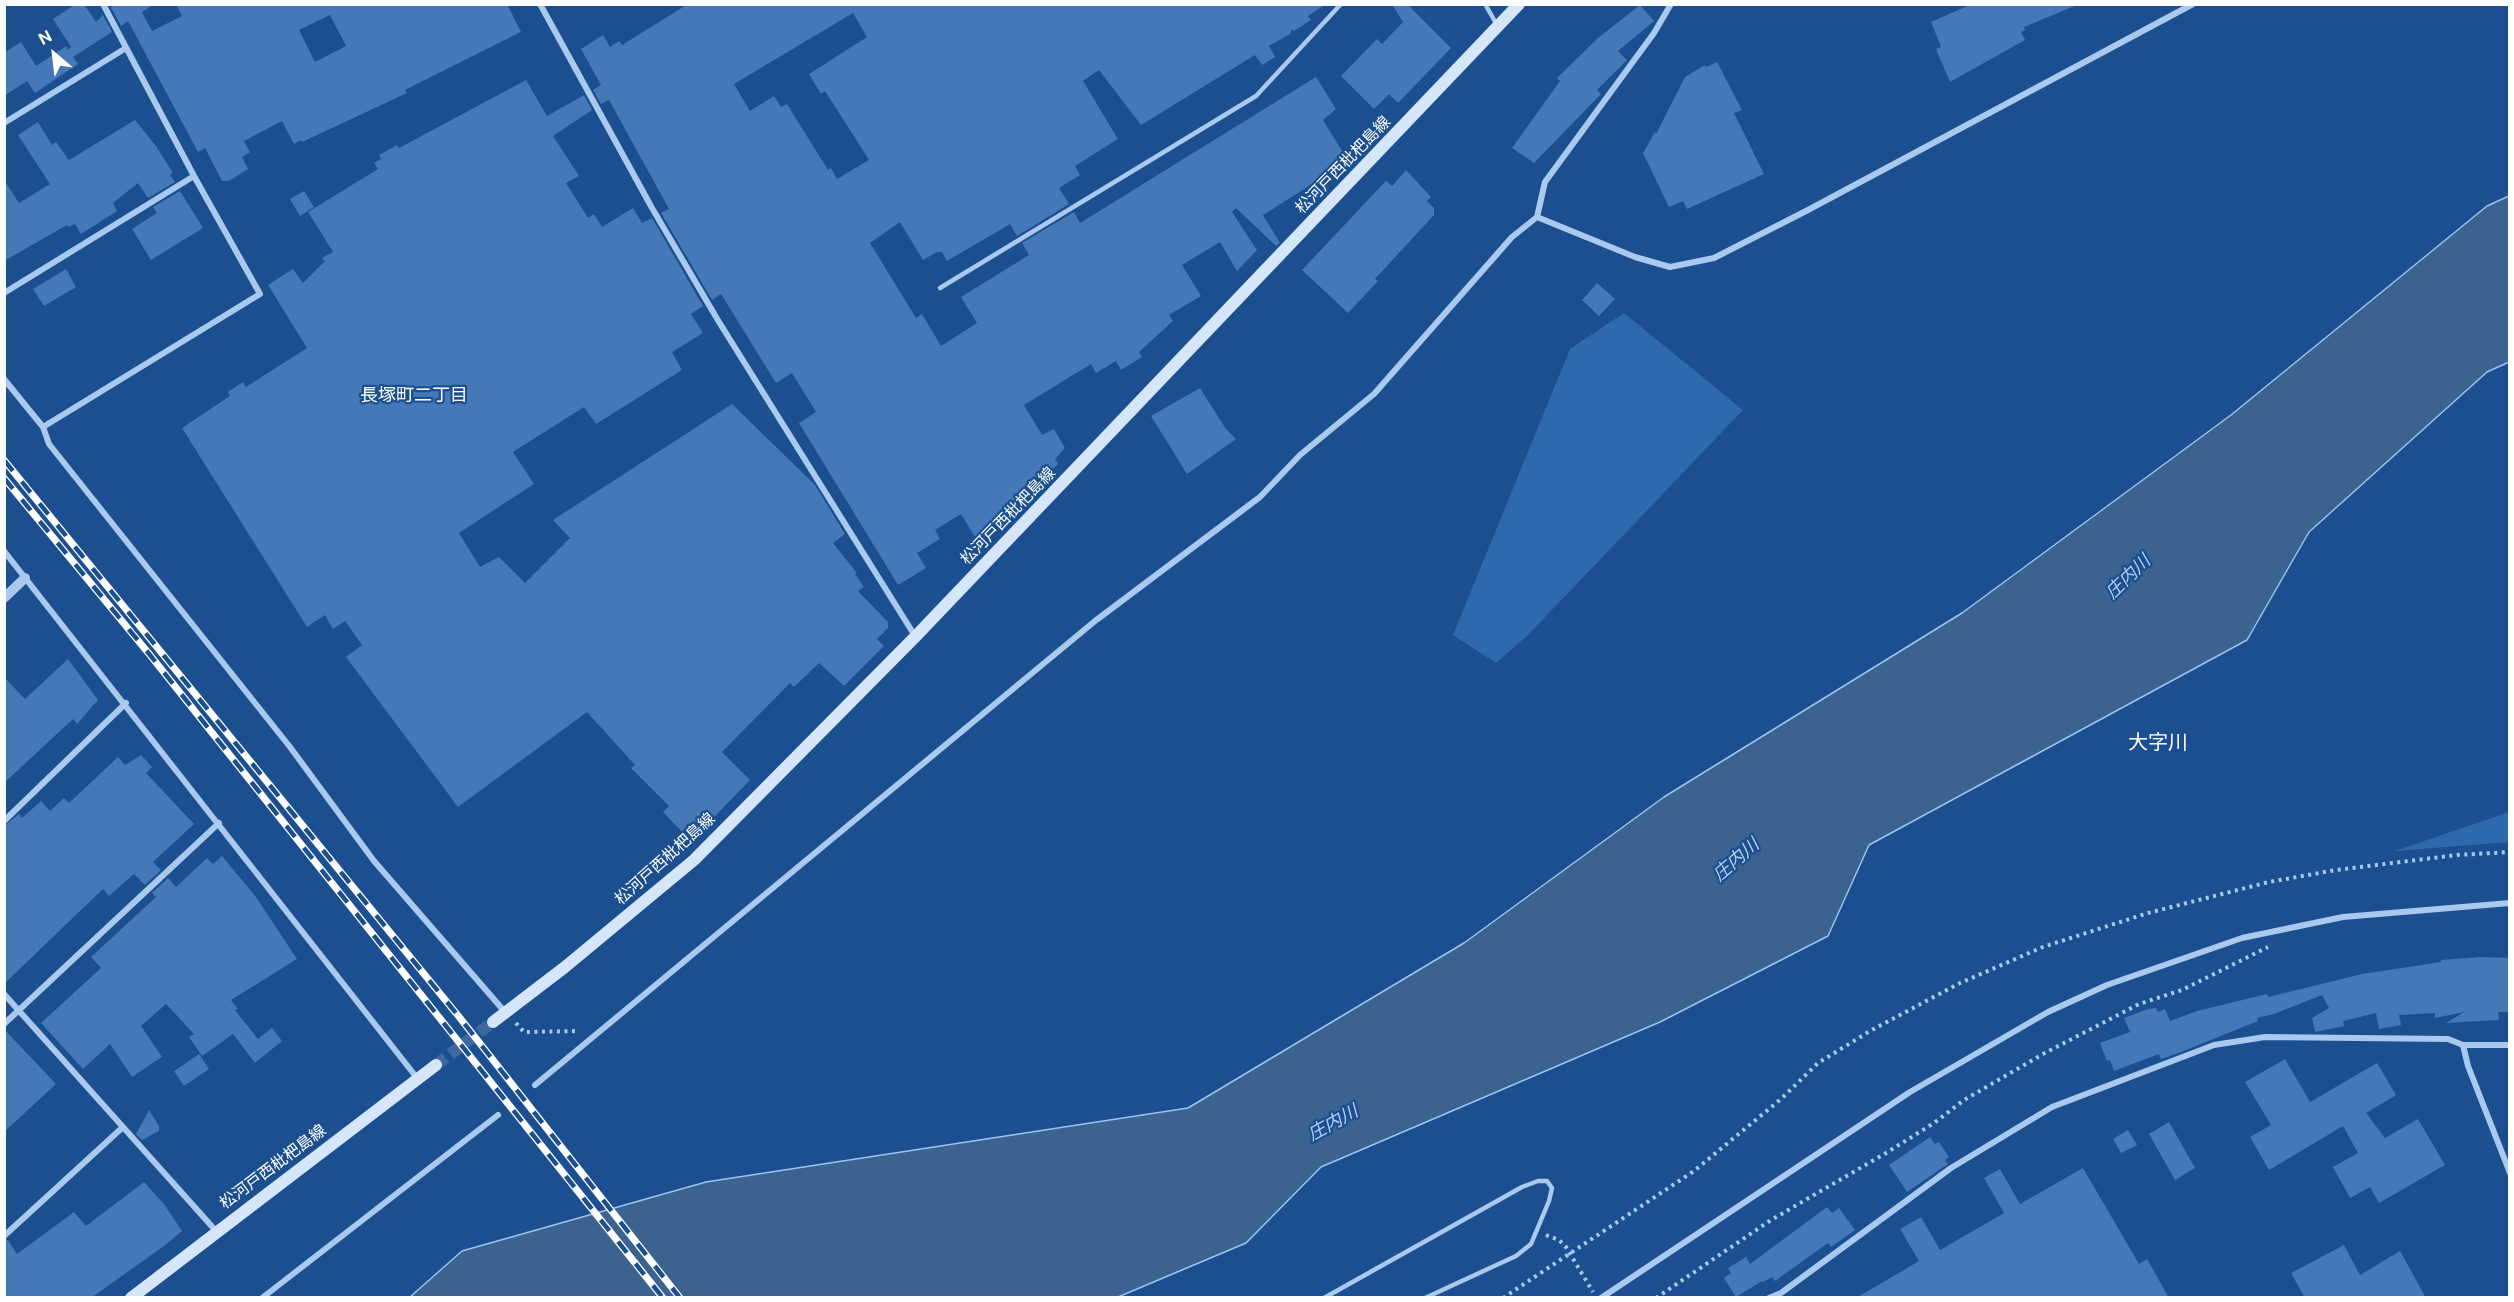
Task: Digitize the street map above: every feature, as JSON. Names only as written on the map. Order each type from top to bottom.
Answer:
[{"type":"main road","name":"松河戸西枇杷島線","points":[[493,1022],[565,967],[694,860],[916,636],[1519,4]]},
{"type":"main road","name":"松河戸西枇杷島線","points":[[131,1298],[436,1065]]},
{"type":"street","points":[[43,427],[261,294],[194,176],[103,4]]},
{"type":"street","points":[[540,4],[652,208],[714,312],[916,636]]},
{"type":"street","points":[[535,1085],[1095,621],[1260,497],[1300,455],[1374,394],[1512,237],[1537,217],[1545,182],[1654,33],[1671,4]]},
{"type":"street","points":[[1537,217],[1635,257],[1670,267],[1714,258],[2193,4]]},
{"type":"street","points":[[4,123],[126,48]]},
{"type":"street","points":[[4,293],[194,176]]},
{"type":"street","points":[[4,379],[43,427],[49,444],[290,747],[374,861],[506,1012]]},
{"type":"street","points":[[4,551],[126,703],[417,1078]]},
{"type":"street","points":[[4,598],[25,578]]},
{"type":"street","points":[[4,821],[126,703]]},
{"type":"street","points":[[4,1024],[219,823]]},
{"type":"street","points":[[1599,1298],[1910,1092],[2048,1012],[2107,985],[2242,938],[2343,917],[2510,903]]},
{"type":"street","points":[[4,994],[216,1231]]},
{"type":"street","points":[[1769,1298],[1781,1293],[1951,1168],[2052,1107],[2214,1045],[2265,1038],[2448,1039],[2463,1045],[2510,1045]]},
{"type":"street","points":[[2463,1045],[2468,1066],[2510,1173]]},
{"type":"street","points":[[262,1298],[498,1115]]},
{"type":"street","points":[[4,1236],[123,1127]]},
{"type":"lane","points":[[940,288],[1256,96],[1341,4]]},
{"type":"lane","points":[[1485,4],[1498,27]]},
{"type":"lane","points":[[1324,1298],[1522,1187],[1538,1181],[1547,1181],[1552,1188],[1531,1244],[1516,1256],[1425,1298]]},
{"type":"path","points":[[1503,1298],[1694,1171],[1781,1100],[1818,1063],[1870,1031],[1960,983],[2043,947],[2148,913],[2269,882],[2336,870],[2457,855],[2510,852]]},
{"type":"path","points":[[1656,1298],[1771,1220],[1896,1147],[1964,1100],[2139,1004],[2182,990],[2239,963],[2278,942],[2288,929]]},
{"type":"path","points":[[506,1012],[524,1032],[601,1031]]},
{"type":"path","points":[[1537,1231],[1559,1240],[1599,1298]]},
{"type":"shaded area","points":[[1624,313],[1743,410],[1528,635],[1496,663],[1453,635],[1570,349]]},
{"type":"shaded area","points":[[2509,812],[2509,842],[2395,851]]},
{"type":"water","name":"庄内川","points":[[2509,196],[2509,362],[2487,372],[2309,532],[2247,640],[1869,845],[1828,936],[1660,1022],[1321,1167],[1246,1243],[1118,1297],[410,1297],[462,1251],[706,1182],[1188,1108],[1464,943],[1664,797],[1962,613],[2231,415],[2487,206]]},
{"type":"building","points":[[76,4],[84,4],[96,22],[103,15],[112,32],[73,57],[78,64],[35,93],[27,81],[4,96],[4,53],[21,42],[36,66],[66,46],[68,50],[71,47],[53,19]]},
{"type":"building","points":[[114,4],[154,4],[142,12],[152,31],[182,16],[176,4],[507,4],[521,32],[405,90],[407,93],[302,142],[301,140],[294,144],[282,121],[244,141],[250,152],[242,157],[248,169],[229,181],[222,181],[205,148],[198,152],[128,21],[121,26],[111,7]],"holes":[[[330,15],[346,46],[315,62],[299,30]]]},
{"type":"building","points":[[688,4],[1326,4],[1308,16],[1311,20],[1294,31],[1292,29],[1290,34],[1269,46],[1275,57],[1262,65],[1255,55],[1141,125],[1099,70],[1083,81],[1118,139],[1075,166],[1080,175],[1059,188],[1069,204],[1017,236],[1010,224],[947,261],[942,252],[937,252],[923,260],[900,222],[870,243],[916,318],[922,314],[941,346],[977,323],[961,297],[1029,255],[1022,243],[1074,212],[1080,223],[1316,77],[1336,109],[1323,120],[1346,157],[1334,165],[1336,169],[1263,215],[1280,243],[1276,246],[1236,208],[1232,212],[1257,250],[1237,271],[1220,242],[1182,265],[1201,296],[1169,315],[1173,321],[1139,352],[1142,357],[1121,370],[1116,361],[1096,373],[1091,364],[1024,405],[1042,435],[1054,429],[1065,448],[1055,459],[1058,464],[980,545],[961,514],[935,530],[940,539],[917,553],[926,568],[898,585],[799,423],[816,412],[792,373],[776,383],[721,294],[712,300],[661,213],[669,209],[609,100],[601,104],[593,90],[601,85],[581,49],[603,35],[610,47],[619,41],[622,45]],"holes":[[[853,13],[867,37],[809,74],[821,94],[825,91],[869,160],[837,179],[831,168],[828,170],[787,104],[781,107],[774,96],[750,111],[734,84]]]},
{"type":"building","points":[[1392,4],[1407,4],[1451,48],[1398,103],[1389,94],[1374,109],[1341,76],[1377,39],[1382,44],[1403,22]]},
{"type":"building","points":[[1972,4],[2077,5],[2024,27],[2025,30],[2021,32],[2025,40],[1950,82],[1936,49],[1941,47],[1931,22]]},
{"type":"building","points":[[1640,5],[1654,21],[1618,51],[1627,60],[1597,90],[1601,94],[1534,163],[1512,148],[1560,81],[1557,78],[1598,38]]},
{"type":"building","points":[[1717,62],[1742,110],[1734,113],[1764,174],[1687,209],[1683,201],[1669,207],[1643,153],[1655,132],[1656,134],[1685,77],[1705,65],[1706,67]]},
{"type":"building","points":[[526,80],[547,116],[584,95],[592,110],[553,136],[579,176],[566,183],[588,218],[594,214],[602,227],[633,208],[642,223],[652,218],[703,306],[691,314],[703,333],[672,352],[682,370],[596,424],[584,407],[513,452],[534,484],[459,533],[480,567],[499,557],[525,583],[570,538],[553,520],[732,404],[815,485],[845,534],[833,543],[857,573],[855,574],[864,587],[858,591],[888,622],[888,628],[877,639],[884,646],[844,686],[819,663],[794,687],[790,683],[722,752],[750,780],[693,839],[685,831],[683,833],[663,812],[669,806],[631,768],[635,765],[587,712],[458,807],[346,657],[362,645],[345,621],[333,629],[325,615],[307,627],[182,428],[230,396],[228,392],[243,382],[246,387],[307,348],[268,285],[293,269],[303,283],[325,261],[322,258],[333,252],[308,212],[378,169],[374,163],[381,159],[379,155],[397,145],[399,148]]},
{"type":"building","points":[[135,120],[156,146],[173,173],[170,175],[175,182],[148,198],[138,183],[113,203],[117,211],[81,234],[75,224],[68,227],[67,225],[4,261],[4,180],[19,203],[50,184],[18,135],[38,122],[52,145],[56,142],[69,160]]},
{"type":"building","points":[[1406,170],[1431,197],[1427,201],[1434,208],[1434,215],[1375,279],[1378,281],[1348,313],[1302,270],[1386,181],[1392,186]]},
{"type":"building","points":[[180,191],[203,228],[151,260],[132,229],[157,213],[153,207]]},
{"type":"building","points":[[304,191],[314,207],[300,216],[290,199]]},
{"type":"building","points":[[66,269],[76,287],[44,306],[33,289]]},
{"type":"building","points":[[1597,283],[1615,299],[1599,316],[1582,300]]},
{"type":"building","points":[[1200,388],[1226,429],[1236,439],[1187,474],[1151,416]]},
{"type":"building","points":[[68,659],[98,700],[77,724],[73,719],[4,783],[4,677],[25,699]]},
{"type":"building","points":[[141,755],[152,767],[146,773],[194,824],[153,862],[161,870],[145,885],[134,874],[109,896],[103,889],[4,984],[4,826],[19,814],[22,818],[41,801],[50,811],[64,798],[69,803],[118,757],[125,765]]},
{"type":"building","points":[[222,856],[256,897],[297,959],[231,1000],[238,1009],[235,1010],[258,1039],[272,1028],[282,1041],[255,1063],[233,1034],[202,1056],[189,1037],[194,1034],[166,1004],[141,1026],[162,1057],[132,1077],[110,1044],[83,1069],[41,1023],[101,968],[91,957],[156,897],[152,893],[168,878],[176,887],[207,858],[213,864]]},
{"type":"building","points":[[2481,957],[2510,958],[2510,1012],[2498,1012],[2499,1020],[2446,1023],[2464,1012],[2435,1018],[2435,1013],[2399,1015],[2401,1025],[2379,1029],[2376,1013],[2343,1021],[2344,1026],[2315,1032],[2312,1018],[2329,1008],[2322,995],[2274,1014],[2257,1018],[2258,1021],[2181,1052],[2161,1059],[2159,1054],[2114,1071],[2100,1043],[2130,1032],[2124,1018],[2148,1009],[2156,1008],[2158,1012],[2165,1009],[2170,1021],[2197,1011],[2267,994],[2268,997],[2362,974],[2441,962],[2441,960]]},
{"type":"building","points":[[4,1029],[56,1084],[4,1132]]},
{"type":"building","points":[[199,1054],[209,1069],[184,1086],[174,1071]]},
{"type":"building","points":[[2285,1059],[2310,1102],[2377,1063],[2396,1095],[2366,1113],[2385,1138],[2418,1119],[2445,1165],[2379,1203],[2370,1187],[2350,1198],[2333,1167],[2358,1153],[2343,1126],[2269,1170],[2250,1137],[2271,1125],[2245,1082]]},
{"type":"building","points":[[149,1110],[159,1126],[159,1131],[142,1140],[136,1134]]},
{"type":"building","points":[[2169,1122],[2195,1168],[2175,1180],[2149,1134]]},
{"type":"building","points":[[2128,1130],[2137,1145],[2121,1153],[2113,1139]]},
{"type":"building","points":[[1930,1137],[1935,1144],[1939,1142],[1949,1157],[1945,1160],[1948,1164],[1907,1192],[1889,1165]]},
{"type":"building","points":[[2083,1168],[2139,1264],[2147,1259],[2169,1298],[1856,1298],[1919,1261],[1900,1229],[1921,1217],[1940,1250],[2004,1213],[1984,1178],[2000,1169],[2020,1204]]},
{"type":"building","points":[[144,1182],[164,1204],[182,1231],[164,1246],[91,1298],[4,1298],[4,1241],[8,1240],[17,1254],[74,1212],[86,1226]]},
{"type":"building","points":[[1827,1207],[1832,1213],[1839,1208],[1855,1230],[1831,1247],[1828,1243],[1775,1281],[1772,1277],[1762,1281],[1736,1297],[1724,1278],[1731,1273],[1728,1268],[1746,1257],[1750,1264]]},
{"type":"building","points":[[2344,1245],[2360,1275],[2400,1251],[2426,1298],[2305,1298],[2291,1273]]},
{"type":"tunnel","points":[[436,1065],[493,1022]]},
{"type":"railway","points":[[4,460],[460,1018],[680,1298]]},
{"type":"railway","points":[[4,478],[150,655],[663,1298]]},
{"type":"district","name":"長塚町二丁目","points":[[414,395]]},
{"type":"district","name":"大字川","points":[[2158,743]]}]
